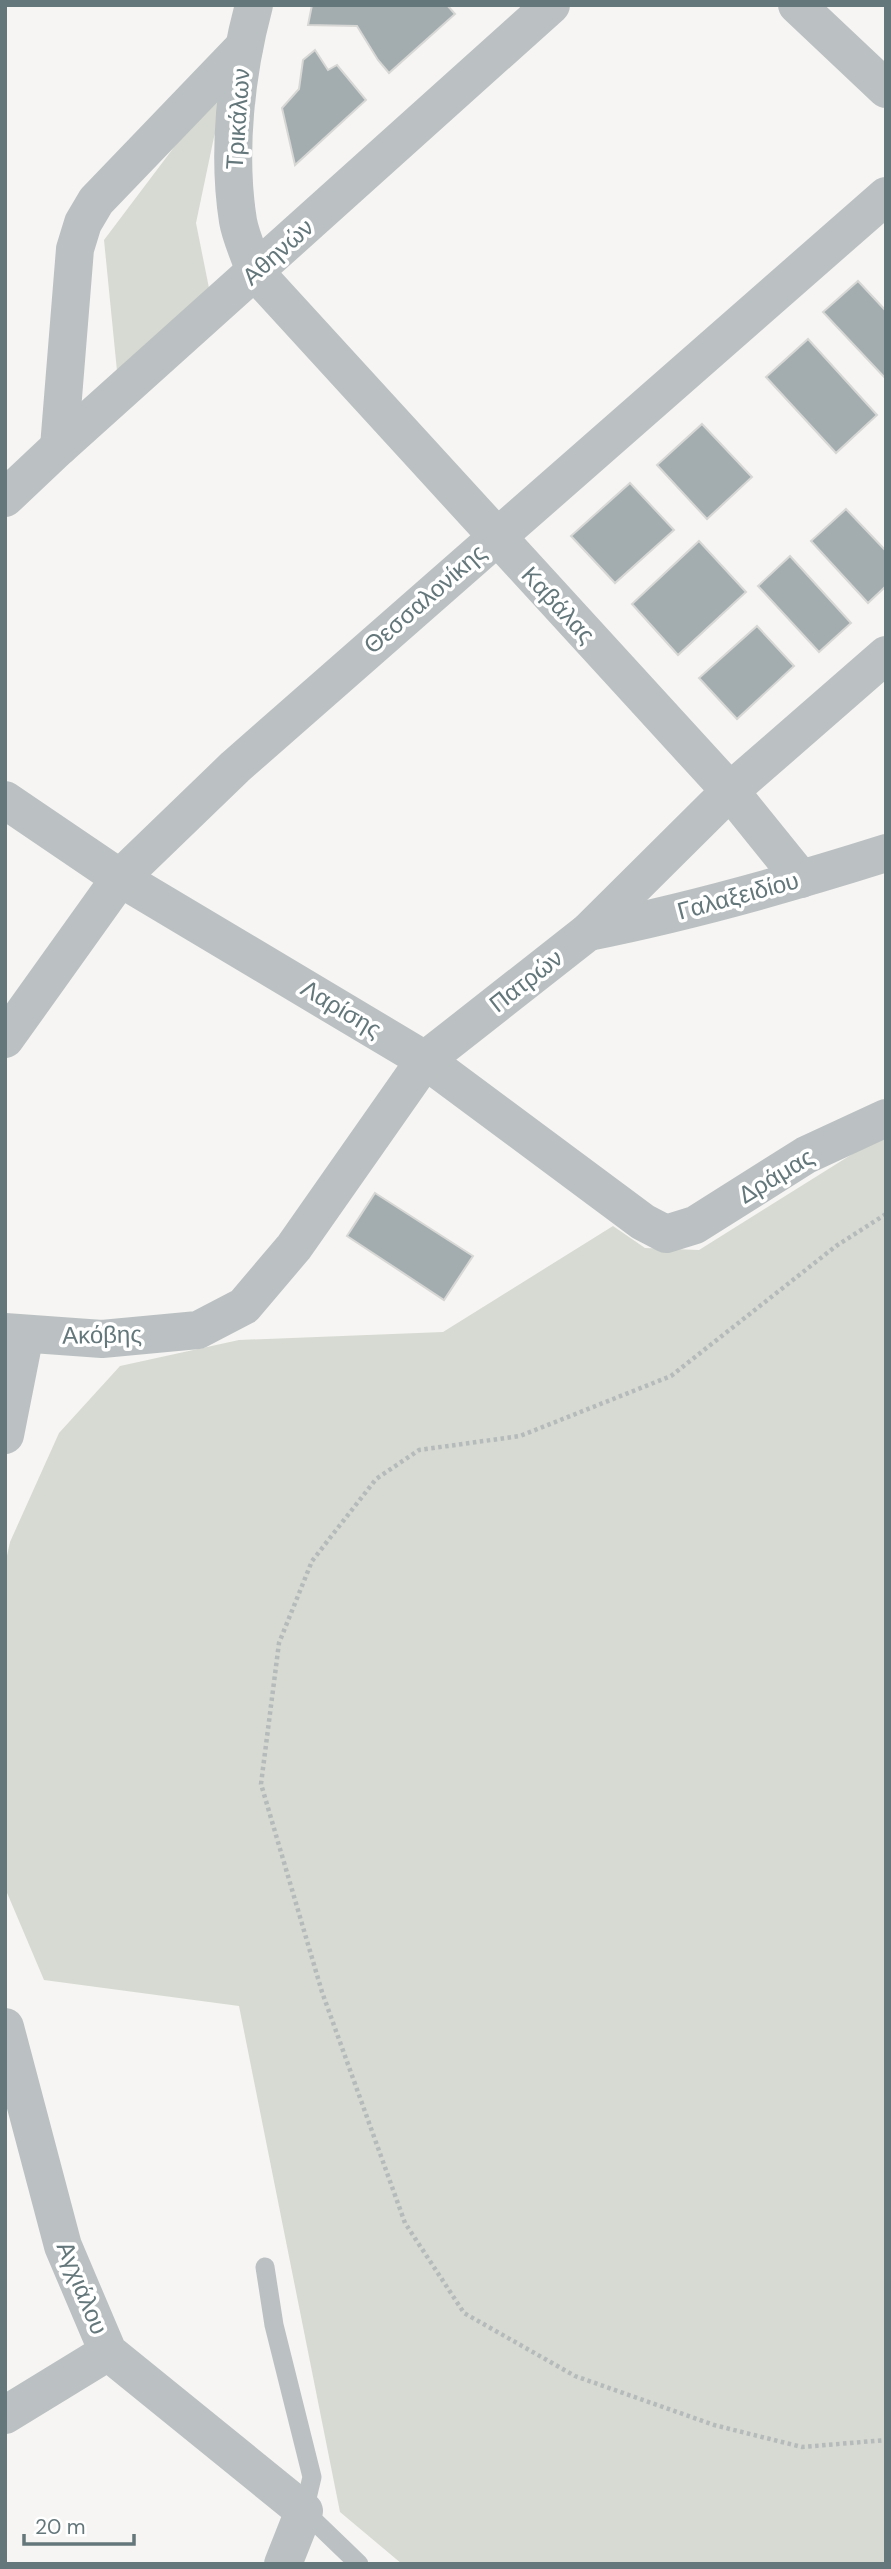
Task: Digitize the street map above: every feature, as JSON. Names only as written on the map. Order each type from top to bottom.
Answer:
[{"type":"street","name":"Αθηνών","points":[[5,498],[551,5]]},
{"type":"street","points":[[797,5],[886,89]]},
{"type":"street","name":"Τρικάλων","points":[[245,17],[232,161],[238,223],[255,272]]},
{"type":"street","points":[[59,447],[75,249],[83,223],[96,201],[245,17]]},
{"type":"street","name":"Θεσσαλονίκης","points":[[5,1040],[120,878],[235,767],[886,196]]},
{"type":"street","name":"Καβάλας","points":[[255,272],[730,791],[801,879]]},
{"type":"street","name":"Πατρών","points":[[198,1330],[244,1306],[295,1247],[425,1060],[588,932],[730,791],[886,654]]},
{"type":"street","name":"Λαρίσης","points":[[5,800],[120,878],[425,1060],[643,1222],[666,1234]]},
{"type":"street","name":"Γαλαξειδίου","points":[[588,932],[658,918],[886,853]]},
{"type":"street","name":"Δράμας","points":[[666,1234],[695,1225],[806,1155],[886,1118]]},
{"type":"street","name":"Ακόβης","points":[[15,1333],[102,1339],[198,1330]]},
{"type":"street","points":[[5,1435],[15,1333]]},
{"type":"street","name":"Αγχιάλου","points":[[5,2027],[63,2246],[108,2352],[304,2511]]},
{"type":"street","points":[[5,2415],[108,2352]]},
{"type":"street","points":[[283,2564],[304,2511]]},
{"type":"lane","points":[[265,2266],[274,2325],[312,2477],[304,2511]]},
{"type":"lane","name":"Αγχιάλου","points":[[304,2511],[359,2564]]},
{"type":"path","points":[[886,1214],[836,1246],[671,1377],[520,1436],[419,1450],[376,1479],[312,1561],[279,1643],[261,1784],[322,1992],[405,2223],[464,2313],[575,2375],[714,2426],[802,2447],[886,2440]]},
{"type":"shaded area","points":[[233,69],[214,137],[196,223],[209,288],[117,371],[104,240]]},
{"type":"shaded area","points":[[886,1133],[886,2564],[402,2564],[340,2512],[239,2006],[44,1980],[5,1888],[5,1565],[10,1542],[59,1433],[120,1366],[239,1340],[443,1332],[613,1226],[645,1248],[699,1250]]},
{"type":"building","points":[[312,5],[447,5],[455,14],[389,73],[357,26],[308,25]]},
{"type":"building","points":[[315,50],[328,70],[337,65],[366,100],[295,165],[282,108],[299,89],[303,60]]},
{"type":"building","points":[[858,281],[886,311],[886,379],[823,312]]},
{"type":"building","points":[[808,339],[877,415],[836,453],[766,377]]},
{"type":"building","points":[[702,424],[752,477],[707,519],[657,465]]},
{"type":"building","points":[[630,483],[674,530],[615,583],[571,536]]},
{"type":"building","points":[[846,509],[886,551],[886,586],[868,603],[811,541]]},
{"type":"building","points":[[699,541],[746,592],[678,655],[632,604]]},
{"type":"building","points":[[790,556],[851,623],[819,652],[758,586]]},
{"type":"building","points":[[757,626],[794,666],[737,719],[699,678]]},
{"type":"building","points":[[375,1193],[473,1256],[444,1300],[347,1236]]}]
